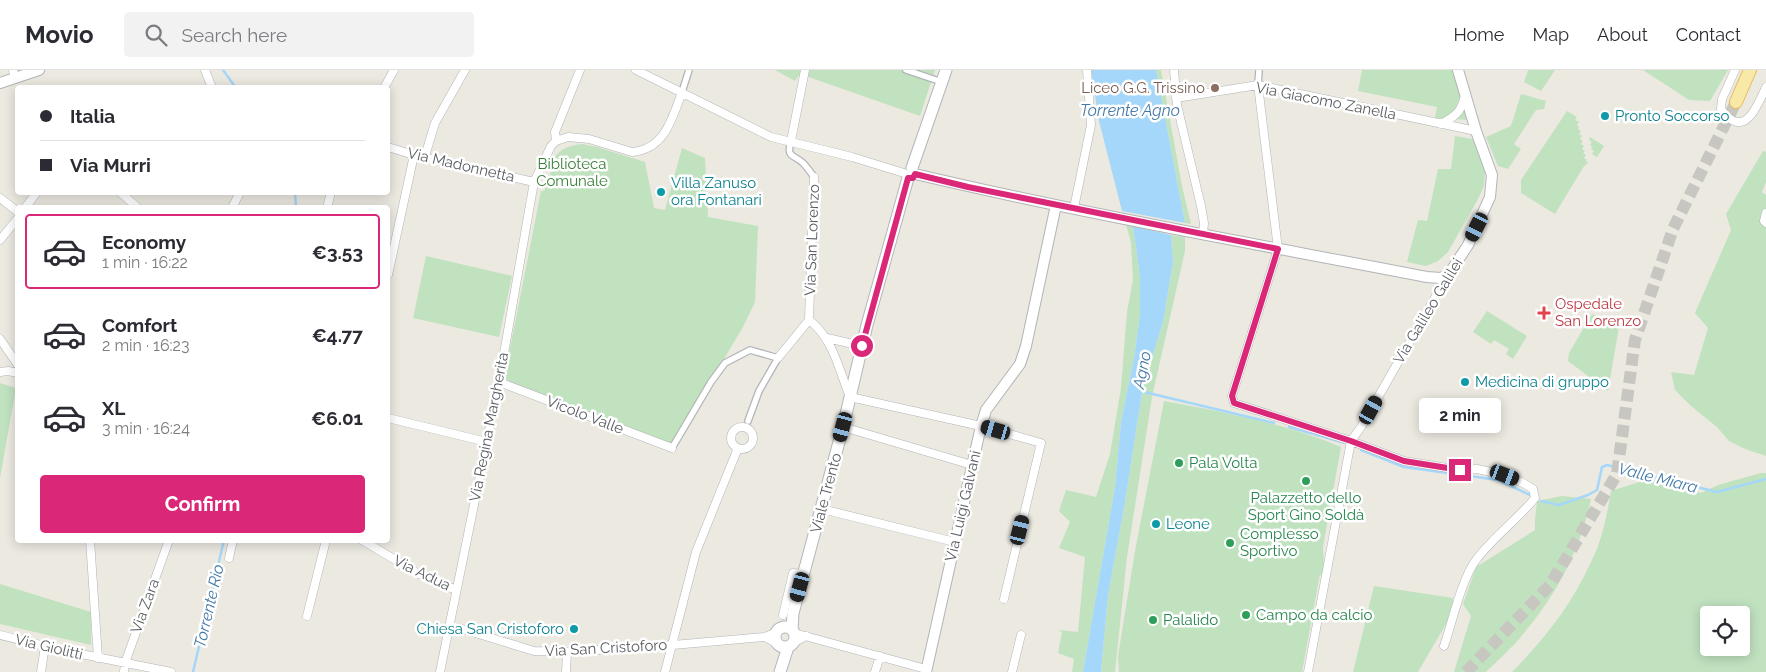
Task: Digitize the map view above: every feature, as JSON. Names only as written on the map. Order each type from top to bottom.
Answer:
[{"type":"main road","name":"Viale Trento","points":[[780,672],[788,614],[804,574],[822,509],[862,346],[910,173],[946,70]]},
{"type":"main road","points":[[1736,102],[1750,70]]},
{"type":"street","points":[[0,83],[14,74],[39,70]]},
{"type":"street","points":[[205,70],[211,85]]},
{"type":"street","points":[[386,85],[394,70]]},
{"type":"street","points":[[426,156],[435,123],[465,70]]},
{"type":"street","points":[[580,70],[555,132],[556,141],[568,137],[576,137],[632,152],[638,152],[661,139],[668,128],[689,70]]},
{"type":"street","points":[[636,70],[771,137],[791,140],[910,173],[1056,205],[1427,277],[1441,278],[1449,274]]},
{"type":"street","points":[[791,140],[805,70]]},
{"type":"street","points":[[906,70],[942,82]]},
{"type":"street","points":[[1074,208],[1091,125],[1087,70]]},
{"type":"street","points":[[1174,70],[1176,98],[1201,206],[1204,223],[1203,234]]},
{"type":"street","points":[[1259,70],[1258,85],[1278,249],[1232,396],[1234,403],[1351,441],[1404,461],[1460,470],[1477,469],[1505,475],[1524,482],[1533,489],[1534,498],[1522,514],[1475,561],[1462,588],[1444,646]]},
{"type":"street","points":[[1458,70],[1476,131]]},
{"type":"street","points":[[1735,70],[1722,99],[1721,109],[1733,121],[1741,122],[1749,119],[1755,112],[1766,87]]},
{"type":"street","name":"Via Giacomo Zanella","points":[[1176,98],[1258,85],[1476,131]]},
{"type":"street","points":[[1441,124],[1454,117],[1462,108],[1465,96]]},
{"type":"street","name":"Via Galileo Galilei","points":[[1351,441],[1361,427],[1449,274],[1468,246],[1490,197],[1492,175],[1476,131]]},
{"type":"street","name":"Via San Lorenzo","points":[[791,140],[789,149],[792,156],[803,163],[814,177],[809,320]]},
{"type":"street","name":"Via Regina Margherita","points":[[440,672],[487,442],[534,182],[547,151],[556,141]]},
{"type":"street","name":"Via Madonnetta","points":[[390,148],[534,182]]},
{"type":"street","points":[[390,247],[414,154]]},
{"type":"street","points":[[123,195],[135,205]]},
{"type":"street","points":[[0,198],[15,210]]},
{"type":"street","name":"Via Luigi Galvani","points":[[926,670],[981,426],[986,410],[1020,364],[1026,346],[1056,205]]},
{"type":"street","points":[[1766,213],[1764,221],[1766,222]]},
{"type":"street","points":[[0,240],[15,222]]},
{"type":"street","points":[[748,422],[759,391],[778,358],[809,320],[820,329],[826,338],[850,397],[981,426],[1041,443],[1004,599]]},
{"type":"street","points":[[0,338],[15,360]]},
{"type":"street","points":[[826,338],[862,346]]},
{"type":"street","points":[[672,448],[725,363],[750,350],[778,358]]},
{"type":"street","points":[[0,372],[8,371],[15,373]]},
{"type":"street","name":"Vicolo Valle","points":[[498,382],[672,448]]},
{"type":"street","points":[[390,418],[487,442]]},
{"type":"street","points":[[843,427],[972,465]]},
{"type":"street","points":[[1308,672],[1351,441]]},
{"type":"street","points":[[665,672],[696,552],[738,448]]},
{"type":"street","points":[[822,509],[955,542]]},
{"type":"street","points":[[90,543],[98,658]]},
{"type":"street","name":"Via Zara","points":[[124,672],[125,662],[168,543]]},
{"type":"street","points":[[229,558],[232,543]]},
{"type":"street","points":[[307,616],[325,543]]},
{"type":"street","name":"Via Adua","points":[[367,543],[417,573],[456,590]]},
{"type":"street","name":"Via San Cristoforo","points":[[449,625],[534,651],[567,652],[708,641],[785,639]]},
{"type":"street","name":"Via Giolitti","points":[[0,635],[98,658],[171,672]]},
{"type":"street","points":[[1012,672],[1020,635]]},
{"type":"street","points":[[785,639],[880,656],[926,670]]},
{"type":"street","points":[[41,672],[45,646]]},
{"type":"street","points":[[566,672],[567,652]]},
{"type":"street","points":[[875,672],[880,656]]},
{"type":"green space","points":[[775,70],[935,70],[920,116],[800,74],[795,81]]},
{"type":"green space","points":[[1156,70],[1161,70],[1182,186],[1191,224],[1185,223]]},
{"type":"green space","points":[[1362,70],[1461,70],[1470,120],[1435,118],[1437,107],[1358,91]]},
{"type":"green space","points":[[1528,70],[1555,70],[1541,91],[1524,82]]},
{"type":"green space","points":[[1643,70],[1728,70],[1710,101],[1689,100]]},
{"type":"green space","points":[[1521,94],[1546,101],[1544,109],[1536,110],[1514,144],[1521,149],[1508,169],[1498,166],[1486,137],[1511,126]]},
{"type":"green space","points":[[1567,111],[1577,117],[1575,120],[1579,122],[1577,125],[1581,131],[1579,134],[1582,136],[1580,139],[1583,141],[1581,144],[1584,146],[1582,149],[1586,155],[1584,158],[1588,163],[1584,166],[1555,214],[1521,193],[1521,180]]},
{"type":"green space","points":[[1455,136],[1473,139],[1485,171],[1484,186],[1448,252],[1438,261],[1426,266],[1407,262],[1418,220],[1427,221],[1438,169],[1451,169]]},
{"type":"green space","points":[[1590,137],[1604,146],[1597,157],[1592,154],[1594,151],[1591,149],[1592,146],[1590,145],[1592,142],[1589,140]]},
{"type":"green space","name":"Biblioteca Comunale","points":[[582,144],[645,162],[654,208],[665,210],[682,148],[705,158],[708,217],[758,226],[755,302],[743,327],[673,444],[504,379],[541,191],[544,191],[553,166],[549,164],[563,150]]},
{"type":"green space","points":[[1763,151],[1766,152],[1766,182],[1762,192],[1766,195],[1766,456],[1729,441],[1717,427],[1675,390],[1671,372],[1694,375],[1708,328],[1695,313],[1731,230],[1726,214]]},
{"type":"green space","points":[[1126,224],[1133,226],[1140,277],[1140,315],[1134,358],[1121,422],[1115,487],[1083,672],[1072,672],[1074,659],[1058,653],[1062,632],[1058,630],[1078,632],[1085,557],[1059,548],[1070,522],[1059,511],[1066,490],[1096,497],[1110,454],[1121,388],[1127,312],[1133,280],[1131,243]]},
{"type":"green space","points":[[1171,235],[1185,237],[1185,251],[1152,397],[1127,557],[1115,672],[1101,672],[1108,595],[1143,386],[1163,322],[1173,262]]},
{"type":"green space","points":[[426,256],[512,276],[499,337],[413,318]]},
{"type":"green space","points":[[1487,311],[1527,336],[1513,359],[1506,354],[1509,349],[1494,340],[1491,344],[1473,332]]},
{"type":"green space","points":[[1592,314],[1619,327],[1608,391],[1568,361],[1569,353]]},
{"type":"green space","points":[[0,383],[15,388],[15,394],[0,478]]},
{"type":"green space","name":"Complesso Sportivo","points":[[1164,401],[1276,425],[1341,447],[1323,547],[1324,568],[1321,576],[1320,574],[1302,672],[1119,672],[1118,656],[1135,551]]},
{"type":"green space","points":[[1766,473],[1766,672],[1512,672],[1556,621],[1575,592],[1595,554],[1606,518],[1611,491],[1652,478],[1665,485],[1701,493],[1718,485]]},
{"type":"green space","points":[[1562,496],[1591,499],[1587,517],[1574,553],[1557,586],[1520,638],[1486,672],[1454,672],[1471,616],[1463,604],[1476,567],[1535,530],[1537,501]]},
{"type":"green space","points":[[0,584],[91,612],[91,645],[0,624]]},
{"type":"green space","points":[[1374,586],[1453,598],[1453,612],[1418,672],[1353,672]]},
{"type":"water","name":"Torrente Agno","points":[[1091,70],[1156,70],[1185,223],[1122,211],[1099,121]]},
{"type":"water","name":"Agno","points":[[1133,226],[1171,235],[1173,262],[1163,322],[1143,386],[1108,595],[1101,672],[1083,672],[1115,487],[1121,422],[1134,358],[1140,315],[1140,277]]},
{"type":"waterway","name":"Torrente Rio","points":[[223,70],[234,85]]},
{"type":"waterway","name":"Torrente Rio","points":[[295,195],[296,205]]},
{"type":"waterway","name":"Valle Miara","points":[[1140,391],[1274,423]]},
{"type":"waterway","name":"Valle Miara","points":[[1289,427],[1345,443]]},
{"type":"waterway","name":"Valle Miara","points":[[1361,450],[1404,467],[1498,480],[1530,495]]},
{"type":"waterway","name":"Valle Miara","points":[[1541,501],[1559,505],[1588,495],[1597,490],[1602,467],[1607,465],[1717,492],[1766,479]]},
{"type":"waterway","name":"Torrente Rio","points":[[193,672],[223,543]]},
{"type":"tunnel","points":[[1466,672],[1550,585],[1617,474],[1635,340],[1673,229],[1736,102]]},
{"type":"place","name":"Liceo G.G. Trissino","points":[[1215,88]]},
{"type":"place","name":"Pronto Soccorso","points":[[1605,116]]},
{"type":"place","name":"Villa Zanuso ora Fontanari","points":[[661,192]]},
{"type":"place","name":"Ospedale San Lorenzo","points":[[1544,313]]},
{"type":"place","name":"Medicina di gruppo","points":[[1465,382]]},
{"type":"place","name":"Pala Volta","points":[[1179,463]]},
{"type":"place","name":"Palazzetto dello Sport Gino Soldà","points":[[1306,481]]},
{"type":"place","name":"Leone","points":[[1156,524]]},
{"type":"place","name":"Complesso Sportivo","points":[[1230,543]]},
{"type":"place","name":"Campo da calcio","points":[[1246,615]]},
{"type":"place","name":"Palalido","points":[[1153,620]]},
{"type":"place","name":"Chiesa San Cristoforo","points":[[574,629]]},
{"type":"route","points":[[862,346],[908,178],[913,178],[915,174],[968,187],[1278,249],[1232,396],[1234,403],[1351,441],[1404,461],[1460,470]]}]
